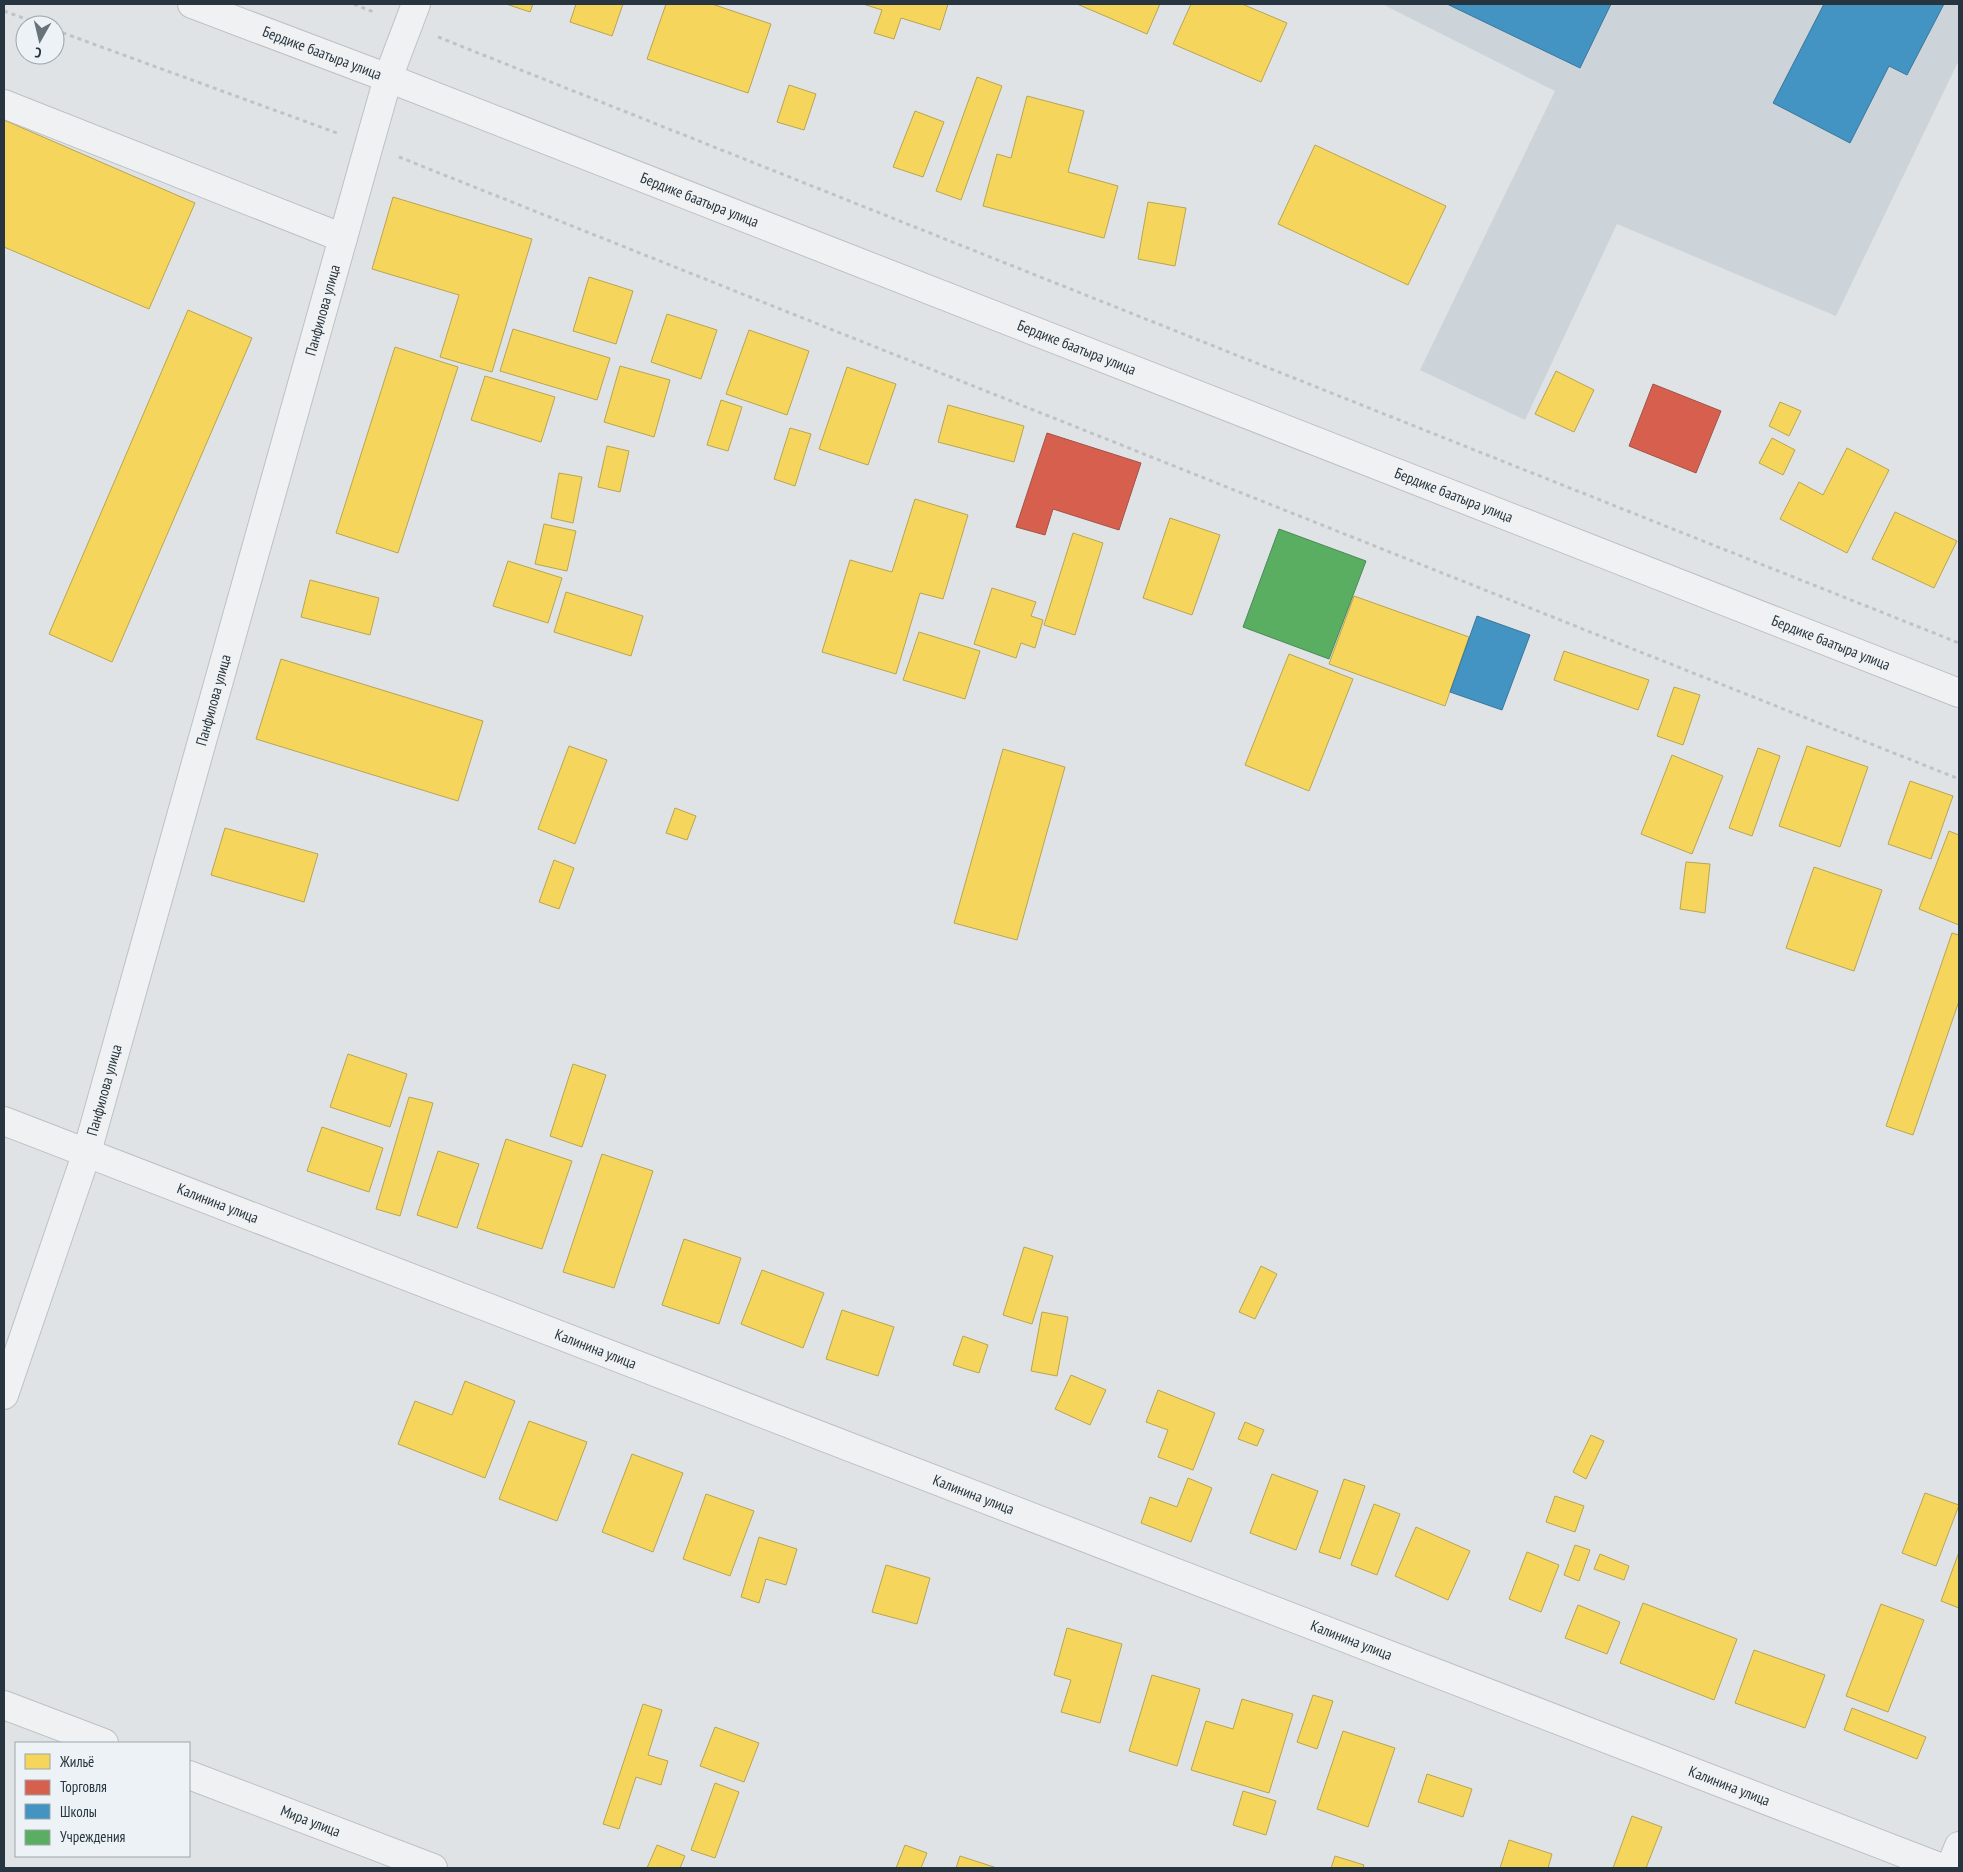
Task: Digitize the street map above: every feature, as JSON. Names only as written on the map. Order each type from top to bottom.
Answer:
[{"type":"street","name":"Бердике баатыра улица","points":[[192,4],[388,78],[1959,693]]},
{"type":"street","name":"Панфилова улица","points":[[4,1395],[87,1152],[388,78],[412,14]]},
{"type":"street","points":[[4,104],[343,238]]},
{"type":"street","name":"Калинина улица","points":[[4,1121],[1942,1868]]},
{"type":"street","points":[[4,1705],[101,1742]]},
{"type":"street","name":"Мира улица","points":[[190,1775],[433,1868]]},
{"type":"street","points":[[1950,1868],[1959,1846]]},
{"type":"path","points":[[354,4],[412,14],[1959,644]]},
{"type":"path","points":[[65,34],[369,145],[1959,779]]},
{"type":"shaded area","points":[[1382,4],[1959,4],[1959,60],[1836,316],[1617,224],[1525,420],[1420,370],[1555,91]]},
{"type":"building: Жильё","points":[[506,4],[533,4],[530,12]]},
{"type":"building: Жильё","points":[[576,4],[623,4],[612,36],[570,22]]},
{"type":"building: Жильё","points":[[666,4],[712,4],[771,24],[748,93],[647,59]]},
{"type":"building: Жильё","points":[[863,4],[948,4],[940,30],[901,18],[894,39],[874,33],[882,10]]},
{"type":"building: Жильё","points":[[1077,4],[1160,4],[1147,34]]},
{"type":"building: Жильё","points":[[1191,4],[1242,4],[1287,23],[1261,82],[1173,44]]},
{"type":"building: Жильё","points":[[977,77],[1002,86],[961,200],[936,191]]},
{"type":"building: Жильё","points":[[789,85],[816,94],[804,130],[777,122]]},
{"type":"building: Жильё","points":[[1027,96],[1084,111],[1068,172],[1118,186],[1104,238],[983,206],[997,154],[1011,158]]},
{"type":"building: Жильё","points":[[915,111],[944,122],[923,177],[893,167]]},
{"type":"building: Жильё","points":[[4,120],[195,203],[149,309],[4,247]]},
{"type":"building: Жильё","points":[[1315,145],[1446,206],[1408,285],[1278,224]]},
{"type":"building: Жильё","points":[[393,197],[532,239],[492,372],[440,357],[459,295],[372,269]]},
{"type":"building: Жильё","points":[[1148,202],[1186,208],[1175,266],[1138,259]]},
{"type":"building: Жильё","points":[[589,277],[633,291],[616,344],[573,331]]},
{"type":"building: Жильё","points":[[188,310],[252,338],[112,662],[49,634]]},
{"type":"building: Жильё","points":[[667,314],[717,330],[701,379],[651,362]]},
{"type":"building: Жильё","points":[[513,329],[610,358],[597,400],[500,371]]},
{"type":"building: Жильё","points":[[749,330],[809,351],[787,415],[726,394]]},
{"type":"building: Жильё","points":[[395,347],[458,367],[398,553],[336,533]]},
{"type":"building: Жильё","points":[[620,366],[670,380],[654,437],[604,422]]},
{"type":"building: Жильё","points":[[847,367],[896,384],[868,465],[819,449]]},
{"type":"building: Жильё","points":[[1556,371],[1594,390],[1574,432],[1535,414]]},
{"type":"building: Жильё","points":[[485,376],[555,397],[541,442],[471,420]]},
{"type":"building: Жильё","points":[[721,400],[742,407],[728,451],[707,445]]},
{"type":"building: Жильё","points":[[1780,402],[1801,411],[1789,436],[1769,426]]},
{"type":"building: Жильё","points":[[948,405],[1024,426],[1014,462],[938,442]]},
{"type":"building: Жильё","points":[[790,428],[811,434],[795,486],[774,479]]},
{"type":"building: Жильё","points":[[1772,438],[1795,450],[1783,475],[1759,463]]},
{"type":"building: Жильё","points":[[607,446],[629,451],[620,492],[598,487]]},
{"type":"building: Жильё","points":[[1847,448],[1889,470],[1847,553],[1780,519],[1799,482],[1823,495]]},
{"type":"building: Жильё","points":[[559,473],[582,477],[573,523],[551,518]]},
{"type":"building: Жильё","points":[[915,499],[968,515],[943,599],[920,593],[896,674],[822,652],[850,560],[892,572]]},
{"type":"building: Жильё","points":[[1895,512],[1957,541],[1934,588],[1872,559]]},
{"type":"building: Жильё","points":[[1170,518],[1220,535],[1192,615],[1143,598]]},
{"type":"building: Жильё","points":[[544,524],[576,531],[567,571],[535,564]]},
{"type":"building: Жильё","points":[[1073,533],[1103,543],[1075,635],[1044,625]]},
{"type":"building: Жильё","points":[[508,561],[562,578],[548,623],[493,606]]},
{"type":"building: Жильё","points":[[310,580],[379,598],[370,635],[301,617]]},
{"type":"building: Жильё","points":[[992,588],[1036,602],[1031,616],[1043,620],[1035,648],[1021,643],[1016,658],[974,644]]},
{"type":"building: Жильё","points":[[566,592],[643,616],[631,656],[554,632]]},
{"type":"building: Жильё","points":[[1354,596],[1469,637],[1445,706],[1329,664]]},
{"type":"building: Жильё","points":[[919,632],[980,651],[965,699],[903,680]]},
{"type":"building: Жильё","points":[[1564,651],[1649,680],[1638,710],[1554,680]]},
{"type":"building: Жильё","points":[[1289,654],[1353,679],[1309,791],[1245,765]]},
{"type":"building: Жильё","points":[[281,659],[483,721],[458,801],[256,739]]},
{"type":"building: Жильё","points":[[1674,687],[1700,695],[1683,745],[1657,736]]},
{"type":"building: Жильё","points":[[569,746],[607,760],[575,844],[538,829]]},
{"type":"building: Жильё","points":[[1807,746],[1868,767],[1840,847],[1779,826]]},
{"type":"building: Жильё","points":[[1758,748],[1780,756],[1752,836],[1729,828]]},
{"type":"building: Жильё","points":[[1003,749],[1065,767],[1017,940],[954,923]]},
{"type":"building: Жильё","points":[[1672,755],[1723,776],[1692,854],[1641,834]]},
{"type":"building: Жильё","points":[[1910,781],[1953,796],[1931,859],[1888,844]]},
{"type":"building: Жильё","points":[[675,808],[696,816],[687,840],[666,833]]},
{"type":"building: Жильё","points":[[225,828],[318,854],[304,902],[211,875]]},
{"type":"building: Жильё","points":[[1949,831],[1959,835],[1959,925],[1919,909]]},
{"type":"building: Жильё","points":[[554,860],[574,868],[559,909],[539,902]]},
{"type":"building: Жильё","points":[[1686,862],[1710,864],[1705,913],[1680,909]]},
{"type":"building: Жильё","points":[[1814,867],[1882,890],[1854,971],[1786,948]]},
{"type":"building: Жильё","points":[[1952,933],[1959,935],[1959,1001],[1913,1135],[1886,1126]]},
{"type":"building: Жильё","points":[[348,1054],[407,1074],[390,1127],[330,1107]]},
{"type":"building: Жильё","points":[[573,1064],[606,1075],[582,1147],[550,1136]]},
{"type":"building: Жильё","points":[[409,1097],[433,1103],[400,1216],[376,1209]]},
{"type":"building: Жильё","points":[[322,1127],[383,1148],[369,1192],[307,1171]]},
{"type":"building: Жильё","points":[[506,1139],[572,1161],[542,1249],[477,1228]]},
{"type":"building: Жильё","points":[[438,1151],[479,1164],[457,1228],[417,1215]]},
{"type":"building: Жильё","points":[[602,1154],[653,1171],[614,1288],[563,1272]]},
{"type":"building: Жильё","points":[[684,1239],[741,1258],[719,1324],[662,1305]]},
{"type":"building: Жильё","points":[[1024,1247],[1053,1256],[1032,1324],[1003,1315]]},
{"type":"building: Жильё","points":[[1261,1266],[1277,1274],[1255,1319],[1239,1312]]},
{"type":"building: Жильё","points":[[762,1270],[824,1293],[803,1348],[741,1324]]},
{"type":"building: Жильё","points":[[842,1310],[894,1327],[878,1376],[826,1359]]},
{"type":"building: Жильё","points":[[1042,1312],[1068,1317],[1057,1376],[1031,1371]]},
{"type":"building: Жильё","points":[[963,1336],[988,1345],[979,1373],[953,1365]]},
{"type":"building: Жильё","points":[[1071,1375],[1106,1390],[1090,1425],[1055,1409]]},
{"type":"building: Жильё","points":[[465,1381],[515,1401],[485,1478],[398,1444],[415,1401],[452,1415]]},
{"type":"building: Жильё","points":[[1158,1390],[1215,1413],[1193,1470],[1158,1457],[1168,1430],[1146,1422]]},
{"type":"building: Жильё","points":[[529,1421],[587,1442],[557,1521],[499,1499]]},
{"type":"building: Жильё","points":[[1245,1422],[1264,1430],[1257,1446],[1238,1439]]},
{"type":"building: Жильё","points":[[1591,1435],[1604,1441],[1586,1479],[1573,1472]]},
{"type":"building: Жильё","points":[[632,1454],[683,1473],[653,1552],[602,1532]]},
{"type":"building: Жильё","points":[[1272,1474],[1318,1491],[1296,1550],[1250,1533]]},
{"type":"building: Жильё","points":[[1188,1478],[1212,1488],[1191,1542],[1141,1523],[1150,1497],[1177,1507]]},
{"type":"building: Жильё","points":[[1344,1479],[1365,1486],[1340,1559],[1319,1552]]},
{"type":"building: Жильё","points":[[1925,1493],[1959,1505],[1936,1566],[1902,1553]]},
{"type":"building: Жильё","points":[[706,1494],[754,1511],[730,1576],[683,1559]]},
{"type":"building: Жильё","points":[[1555,1496],[1584,1506],[1575,1532],[1546,1522]]},
{"type":"building: Жильё","points":[[1374,1504],[1400,1514],[1377,1575],[1351,1565]]},
{"type":"building: Жильё","points":[[1416,1527],[1470,1551],[1448,1600],[1395,1576]]},
{"type":"building: Жильё","points":[[759,1537],[797,1549],[786,1585],[766,1579],[759,1603],[741,1597]]},
{"type":"building: Жильё","points":[[1575,1545],[1590,1550],[1579,1581],[1564,1575]]},
{"type":"building: Жильё","points":[[1527,1552],[1559,1565],[1541,1612],[1509,1599]]},
{"type":"building: Жильё","points":[[1959,1552],[1959,1608],[1941,1601]]},
{"type":"building: Жильё","points":[[1600,1554],[1629,1566],[1624,1580],[1594,1569]]},
{"type":"building: Жильё","points":[[886,1565],[930,1578],[917,1624],[872,1612]]},
{"type":"building: Жильё","points":[[1643,1603],[1737,1639],[1714,1700],[1620,1663]]},
{"type":"building: Жильё","points":[[1881,1604],[1924,1620],[1888,1712],[1846,1696]]},
{"type":"building: Жильё","points":[[1578,1605],[1620,1622],[1607,1654],[1565,1638]]},
{"type":"building: Жильё","points":[[1067,1628],[1122,1644],[1100,1723],[1061,1712],[1071,1680],[1054,1675]]},
{"type":"building: Жильё","points":[[1754,1650],[1825,1675],[1805,1728],[1735,1703]]},
{"type":"building: Жильё","points":[[1152,1675],[1200,1689],[1177,1766],[1129,1751]]},
{"type":"building: Жильё","points":[[1313,1695],[1333,1701],[1317,1749],[1297,1742]]},
{"type":"building: Жильё","points":[[1242,1699],[1293,1714],[1269,1793],[1191,1770],[1206,1721],[1233,1729]]},
{"type":"building: Жильё","points":[[643,1704],[662,1710],[648,1755],[668,1761],[661,1785],[636,1777],[619,1829],[603,1824]]},
{"type":"building: Жильё","points":[[1852,1708],[1926,1737],[1917,1759],[1844,1730]]},
{"type":"building: Жильё","points":[[715,1727],[759,1743],[744,1782],[700,1766]]},
{"type":"building: Жильё","points":[[1343,1731],[1395,1748],[1368,1827],[1317,1809]]},
{"type":"building: Жильё","points":[[1427,1774],[1472,1789],[1463,1817],[1418,1802]]},
{"type":"building: Жильё","points":[[715,1783],[739,1792],[715,1858],[691,1850]]},
{"type":"building: Жильё","points":[[1243,1791],[1276,1801],[1266,1835],[1233,1825]]},
{"type":"building: Жильё","points":[[1632,1816],[1662,1827],[1646,1868],[1613,1868]]},
{"type":"building: Жильё","points":[[1509,1840],[1552,1854],[1548,1868],[1500,1868]]},
{"type":"building: Жильё","points":[[657,1845],[685,1856],[680,1868],[647,1868]]},
{"type":"building: Жильё","points":[[905,1845],[927,1853],[921,1868],[896,1868]]},
{"type":"building: Жильё","points":[[960,1856],[997,1868],[956,1868]]},
{"type":"building: Жильё","points":[[1335,1856],[1364,1865],[1363,1868],[1331,1868]]},
{"type":"building: Торговля","points":[[1653,384],[1721,411],[1696,473],[1629,446]]},
{"type":"building: Торговля","points":[[1047,433],[1141,463],[1119,530],[1053,509],[1045,535],[1016,527]]},
{"type":"building: Школы","points":[[1447,4],[1611,4],[1580,68]]},
{"type":"building: Школы","points":[[1824,4],[1944,4],[1907,75],[1889,66],[1850,143],[1773,103]]},
{"type":"building: Школы","points":[[1477,616],[1530,635],[1502,710],[1450,692]]},
{"type":"building: Учреждения","points":[[1279,529],[1366,561],[1329,659],[1243,627]]}]
